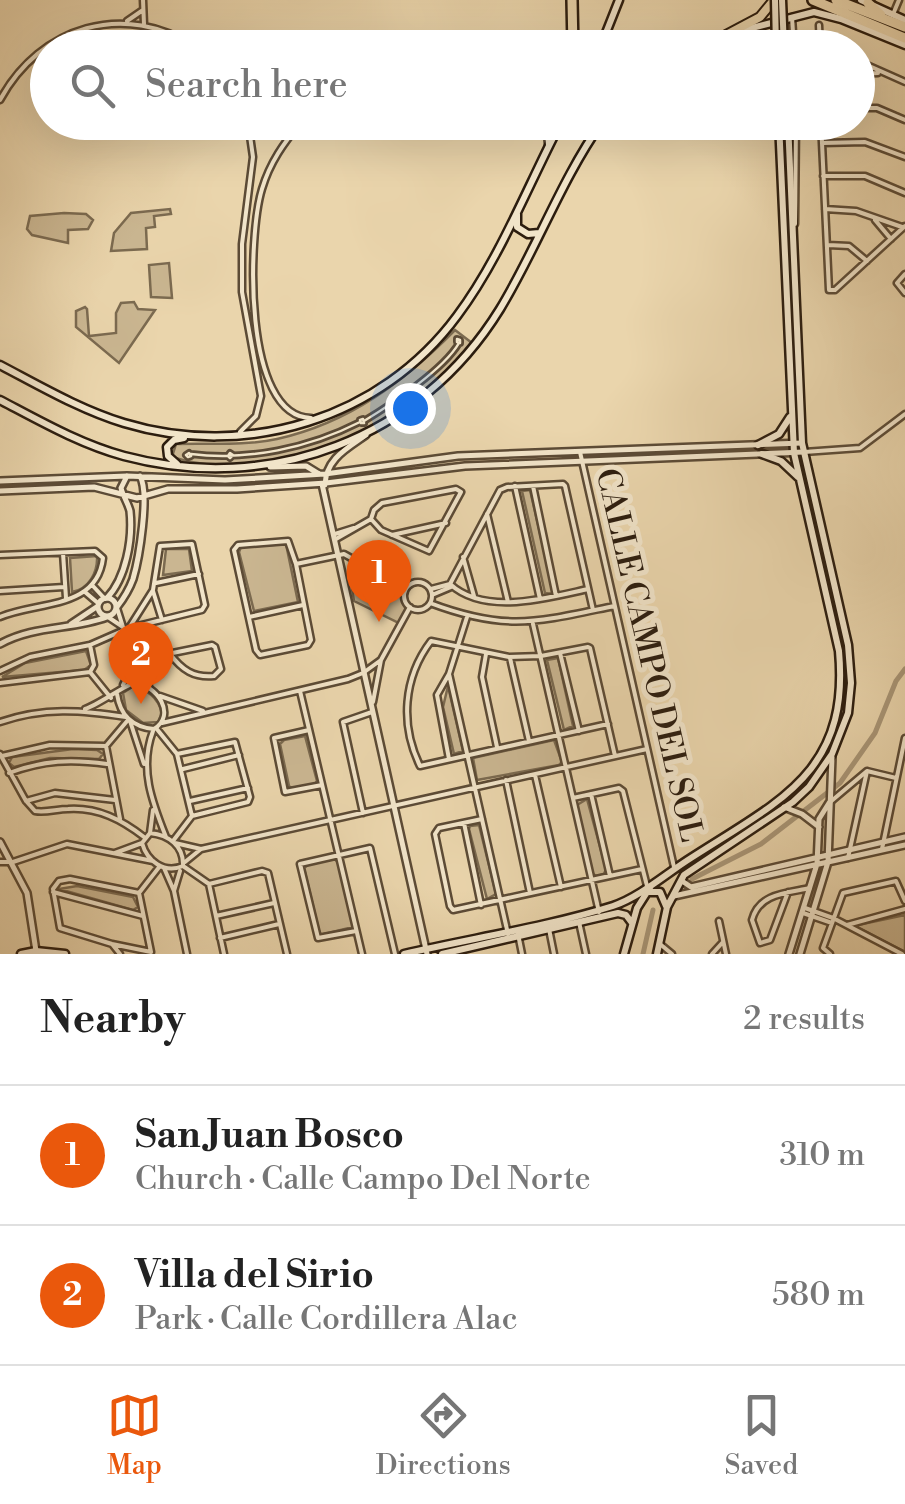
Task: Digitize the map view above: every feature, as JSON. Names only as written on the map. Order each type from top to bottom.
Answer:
[{"type":"highway","points":[[572,0],[573,30]]},
{"type":"highway","points":[[813,0],[905,41]]},
{"type":"highway","points":[[836,0],[905,24]]},
{"type":"highway","points":[[864,2],[890,19]]},
{"type":"main road","points":[[607,30],[619,0]]},
{"type":"main road","points":[[735,30],[760,17],[776,1]]},
{"type":"main road","points":[[776,1],[776,30]]},
{"type":"main road","points":[[776,1],[781,30]]},
{"type":"main road","points":[[743,30],[792,16],[823,13],[873,30]]},
{"type":"main road","points":[[875,31],[905,41]]},
{"type":"main road","points":[[0,365],[102,416],[150,430],[229,438],[274,432],[326,417],[372,394],[432,346],[476,287],[552,140]]},
{"type":"main road","points":[[0,400],[90,445],[126,457],[180,467],[270,466],[324,451],[369,432],[428,392],[466,354],[500,308],[591,140]]},
{"type":"main road","points":[[518,932],[579,922],[652,885],[788,793],[823,753],[835,727],[842,699],[839,651],[800,481],[780,140]]},
{"type":"main road","points":[[758,445],[782,430],[795,408],[789,140]]},
{"type":"main road","points":[[517,208],[516,226],[528,234],[540,233]]},
{"type":"main road","points":[[180,467],[168,456],[167,447],[174,440],[196,436]]},
{"type":"main road","points":[[657,954],[671,894],[681,879],[808,787],[832,754],[848,713],[850,666],[798,448]]},
{"type":"main road","points":[[762,454],[786,465],[800,481]]},
{"type":"main road","points":[[652,885],[662,886],[671,894]]},
{"type":"main road","points":[[652,885],[651,890],[660,892],[667,907]]},
{"type":"main road","points":[[624,954],[632,922],[652,885]]},
{"type":"main road","points":[[404,954],[599,913],[622,913],[632,922]]},
{"type":"main road","points":[[442,954],[460,952],[508,934]]},
{"type":"main road","points":[[21,954],[65,954]]},
{"type":"street","points":[[143,0],[144,24]]},
{"type":"street","points":[[890,19],[899,0]]},
{"type":"street","points":[[125,22],[144,10]]},
{"type":"street","points":[[792,16],[793,30]]},
{"type":"street","points":[[80,30],[125,22],[164,30]]},
{"type":"street","points":[[819,25],[819,30]]},
{"type":"street","points":[[0,100],[30,60]]},
{"type":"street","points":[[875,70],[905,82]]},
{"type":"street","points":[[875,73],[882,73]]},
{"type":"street","points":[[875,108],[905,120]]},
{"type":"street","points":[[229,438],[248,426],[261,396],[246,321],[242,275],[243,233],[253,167],[251,140]]},
{"type":"street","points":[[287,140],[266,178],[253,245],[256,319],[276,399],[300,418],[326,417]]},
{"type":"street","points":[[548,140],[548,148]]},
{"type":"street","points":[[793,234],[796,140]]},
{"type":"street","points":[[822,140],[823,176],[827,245],[830,291],[836,290],[904,226],[852,210],[825,210]]},
{"type":"street","points":[[822,143],[866,142],[905,157]]},
{"type":"street","points":[[823,176],[864,176],[905,193]]},
{"type":"street","points":[[872,216],[891,238]]},
{"type":"street","points":[[827,245],[849,246],[867,261]]},
{"type":"street","points":[[905,274],[898,283],[905,293]]},
{"type":"street","points":[[191,454],[268,453],[338,434],[403,396],[459,344]]},
{"type":"street","points":[[255,369],[268,377]]},
{"type":"street","points":[[0,491],[86,487],[133,498],[168,489],[324,485],[465,466],[581,456],[758,445],[860,448],[905,414]]},
{"type":"street","points":[[322,474],[337,456],[369,432]]},
{"type":"street","points":[[0,481],[140,476],[214,481],[322,474],[458,456],[762,454],[798,448]]},
{"type":"street","name":"CALLE CAMPO DEL SOL","points":[[581,456],[673,869]]},
{"type":"street","points":[[270,466],[308,467],[322,474]]},
{"type":"street","points":[[322,474],[427,952]]},
{"type":"street","points":[[68,625],[99,605],[120,582],[130,512],[120,488],[127,476]]},
{"type":"street","points":[[0,644],[21,634],[108,617],[116,608],[129,590],[134,574],[146,496],[140,476]]},
{"type":"street","points":[[432,595],[451,585],[500,490],[564,485],[593,610]]},
{"type":"street","points":[[516,486],[540,599]]},
{"type":"street","points":[[533,486],[556,596]]},
{"type":"street","points":[[335,537],[371,520],[382,503],[459,490],[446,523],[428,551],[371,520]]},
{"type":"street","points":[[487,514],[508,602]]},
{"type":"street","points":[[392,534],[446,523]]},
{"type":"street","points":[[288,541],[303,605],[310,643],[263,655],[257,652],[236,546],[288,541]]},
{"type":"street","points":[[0,671],[30,657],[90,645],[126,628],[204,609],[192,544],[162,545],[153,590],[126,628]]},
{"type":"street","points":[[63,553],[66,600]]},
{"type":"street","points":[[0,555],[101,553],[102,567],[85,592],[0,617]]},
{"type":"street","points":[[296,564],[350,556],[406,589]]},
{"type":"street","points":[[464,557],[474,596]]},
{"type":"street","points":[[156,583],[199,574]]},
{"type":"street","points":[[410,608],[404,597],[406,589],[419,582],[430,588],[451,585],[474,596],[508,602],[588,588]]},
{"type":"street","points":[[92,585],[114,602],[126,628],[134,662],[164,708],[162,723]]},
{"type":"street","points":[[0,591],[64,588]]},
{"type":"street","points":[[410,608],[424,609],[430,603],[430,588]]},
{"type":"street","points":[[153,590],[162,620]]},
{"type":"street","points":[[85,592],[99,605],[100,614],[126,628]]},
{"type":"street","points":[[430,603],[467,617],[533,624],[614,606]]},
{"type":"street","points":[[248,616],[303,605]]},
{"type":"street","points":[[372,714],[382,660],[410,608]]},
{"type":"street","points":[[449,759],[437,700],[450,674],[467,617]]},
{"type":"street","points":[[533,624],[599,913]]},
{"type":"street","points":[[608,724],[420,766],[406,716],[408,686],[430,642],[510,658],[590,648],[608,724],[615,756]]},
{"type":"street","points":[[90,645],[94,664],[90,672]]},
{"type":"street","points":[[134,662],[170,654],[213,645],[221,669],[214,676],[195,675],[179,666],[170,654]]},
{"type":"street","points":[[560,653],[579,731]]},
{"type":"street","points":[[486,654],[482,676],[498,748]]},
{"type":"street","points":[[510,658],[528,741]]},
{"type":"street","points":[[146,768],[148,745],[155,728],[162,723],[363,673],[382,660]]},
{"type":"street","points":[[85,710],[117,694],[134,662]]},
{"type":"street","points":[[0,683],[90,672]]},
{"type":"street","points":[[90,672],[111,698]]},
{"type":"street","points":[[450,674],[508,934]]},
{"type":"street","points":[[123,686],[139,684],[182,706],[208,712]]},
{"type":"street","points":[[300,691],[362,954]]},
{"type":"street","points":[[117,694],[146,768],[166,837]]},
{"type":"street","points":[[0,722],[43,711],[85,710],[155,728],[178,754],[192,816]]},
{"type":"street","points":[[363,812],[343,722],[372,714]]},
{"type":"street","points":[[120,819],[106,746],[128,719]]},
{"type":"street","points":[[309,730],[274,738],[286,792],[322,785]]},
{"type":"street","points":[[883,846],[905,738]]},
{"type":"street","points":[[174,842],[192,816],[248,802],[250,797],[236,744],[178,754]]},
{"type":"street","points":[[106,746],[50,745],[1,755],[26,801],[40,812],[74,808],[120,819],[143,840],[152,860]]},
{"type":"street","points":[[150,833],[201,849],[647,749]]},
{"type":"street","points":[[800,954],[828,859],[832,754]]},
{"type":"street","points":[[182,769],[240,755]]},
{"type":"street","points":[[9,773],[43,761],[107,764]]},
{"type":"street","points":[[867,771],[896,778]]},
{"type":"street","points":[[789,954],[818,861],[822,811],[867,771]]},
{"type":"street","points":[[848,858],[867,771]]},
{"type":"street","points":[[534,774],[561,887]]},
{"type":"street","points":[[506,780],[530,894]]},
{"type":"street","points":[[190,801],[248,788]]},
{"type":"street","points":[[573,798],[619,788],[623,791],[642,868],[652,885]]},
{"type":"street","points":[[26,801],[56,793],[115,800]]},
{"type":"street","points":[[591,794],[610,876]]},
{"type":"street","points":[[111,854],[150,833],[154,805]]},
{"type":"street","points":[[784,807],[818,826]]},
{"type":"street","points":[[482,819],[439,828],[435,834],[454,910],[642,868]]},
{"type":"street","points":[[464,823],[482,905]]},
{"type":"street","points":[[681,879],[684,886],[691,887],[848,858],[905,837]]},
{"type":"street","points":[[0,842],[30,903],[36,951]]},
{"type":"street","points":[[174,842],[182,866]]},
{"type":"street","points":[[0,862],[13,862],[67,844],[152,860],[162,867],[174,891],[187,954]]},
{"type":"street","points":[[828,859],[849,850],[905,845]]},
{"type":"street","points":[[174,891],[182,866],[201,849]]},
{"type":"street","points":[[356,931],[318,938],[300,866],[370,849],[395,954]]},
{"type":"street","points":[[671,894],[679,897],[818,861]]},
{"type":"street","points":[[139,893],[162,867],[182,866],[209,884],[224,954]]},
{"type":"street","points":[[209,884],[264,871],[270,875],[287,954]]},
{"type":"street","points":[[70,879],[139,893],[151,953],[60,928],[53,892],[56,882],[70,879]]},
{"type":"street","points":[[830,954],[823,948],[844,892],[896,881],[905,902]]},
{"type":"street","points":[[788,892],[770,940],[760,943],[753,912],[769,896],[788,892],[811,888]]},
{"type":"street","points":[[53,892],[143,916]]},
{"type":"street","points":[[216,916],[275,903]]},
{"type":"street","points":[[844,925],[905,909]]},
{"type":"street","points":[[804,910],[902,954]]},
{"type":"street","points":[[719,921],[726,954]]},
{"type":"street","points":[[579,922],[586,954]]},
{"type":"street","points":[[220,938],[280,924]]},
{"type":"street","points":[[549,929],[554,954]]},
{"type":"street","points":[[518,932],[522,954]]},
{"type":"street","points":[[712,954],[724,942]]},
{"type":"street","points":[[112,944],[120,954]]},
{"type":"street","points":[[660,944],[672,954]]},
{"type":"shaded area","points":[[170,209],[171,214],[154,216],[155,227],[146,228],[147,249],[111,251],[114,233],[131,213]]},
{"type":"shaded area","points":[[86,214],[93,220],[88,229],[68,230],[68,243],[32,235],[27,229],[30,216]]},
{"type":"shaded area","points":[[169,263],[172,298],[151,297],[149,265]]},
{"type":"shaded area","points":[[134,302],[138,309],[155,310],[119,363],[76,327],[76,311],[85,307],[89,336],[116,333],[116,313],[121,303]]},
{"type":"shaded area","points":[[455,330],[472,343],[451,367],[404,407],[353,437],[295,456],[251,464],[206,464],[172,457],[176,444],[265,441],[328,422],[396,383]]},
{"type":"shaded area","points":[[530,490],[553,594],[545,593],[522,491]]},
{"type":"shaded area","points":[[286,544],[298,602],[254,611],[241,547]]},
{"type":"shaded area","points":[[166,549],[189,549],[192,571],[163,575]]},
{"type":"shaded area","points":[[97,556],[91,579],[72,592],[70,558]]},
{"type":"shaded area","points":[[354,566],[362,575],[401,594],[406,611],[399,623],[354,601],[349,571]]},
{"type":"shaded area","points":[[86,651],[91,665],[84,670],[2,677],[25,663]]},
{"type":"shaded area","points":[[558,658],[573,726],[564,730],[547,660]]},
{"type":"shaded area","points":[[448,686],[463,751],[454,754],[443,707]]},
{"type":"shaded area","points":[[132,687],[155,699],[162,713],[158,722],[143,723],[126,710],[123,693]]},
{"type":"shaded area","points":[[305,736],[317,781],[292,788],[280,744]]},
{"type":"shaded area","points":[[554,740],[562,762],[559,765],[477,780],[473,758]]},
{"type":"shaded area","points":[[73,749],[103,754],[99,759],[50,758],[14,767],[9,763],[12,757]]},
{"type":"shaded area","points":[[587,799],[606,869],[597,876],[593,874],[577,805]]},
{"type":"shaded area","points":[[479,825],[496,894],[487,899],[469,829]]},
{"type":"shaded area","points":[[333,858],[338,862],[353,927],[320,935],[304,868]]},
{"type":"shaded area","points":[[77,886],[133,897],[138,907],[133,910],[59,889]]},
{"type":"shaded area","points":[[905,915],[905,952],[857,927],[858,925]]},
{"type":"waterway","points":[[692,879],[761,844],[840,783],[875,733],[896,681],[905,669]]},
{"type":"waterway","points":[[643,954],[653,910]]},
{"type":"place","name":"San Juan Bosco","points":[[379,622]]},
{"type":"place","name":"Villa del Sirio","points":[[141,704]]}]
